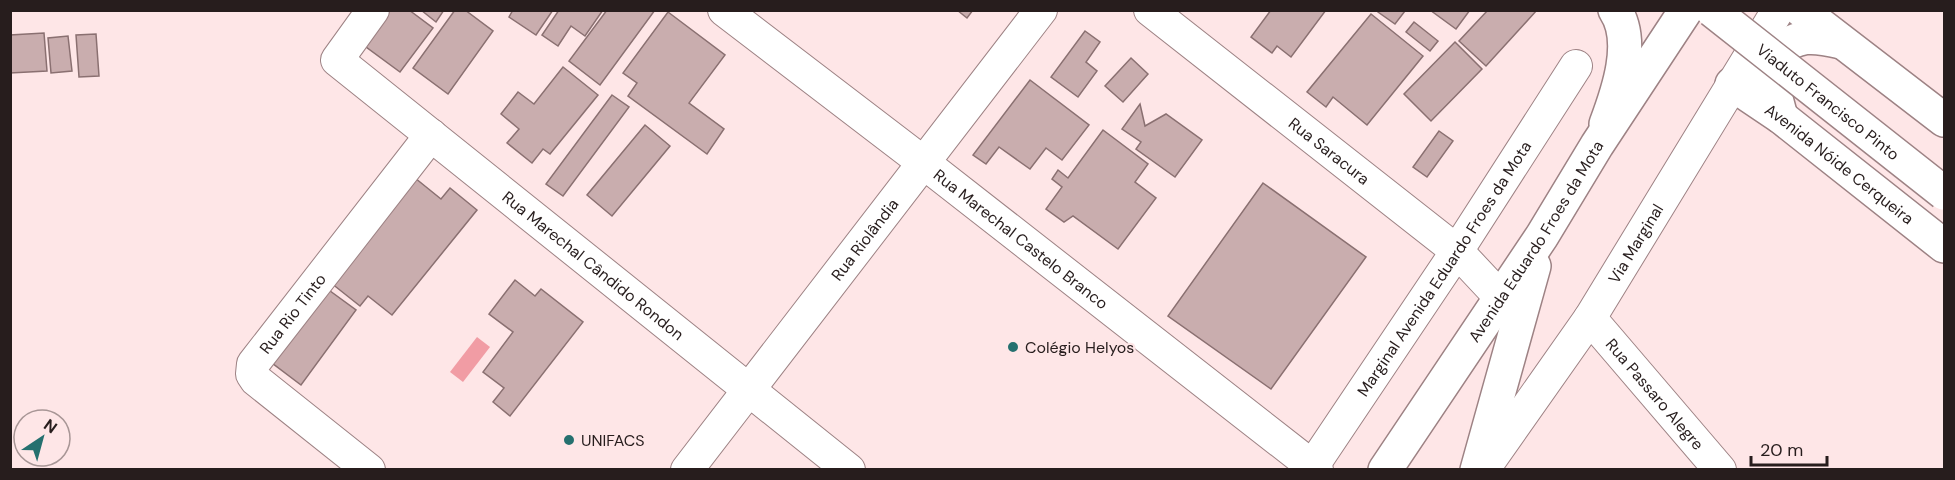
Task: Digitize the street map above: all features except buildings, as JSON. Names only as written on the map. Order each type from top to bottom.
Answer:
[{"type":"main road","points":[[1597,145],[1617,94],[1624,56],[1625,39],[1620,17],[1615,10]]},
{"type":"main road","name":"Avenida Eduardo Froes da Mota","points":[[1385,470],[1542,236],[1597,145],[1686,10]]},
{"type":"main road","name":"Viaduto Francisco Pinto","points":[[1712,10],[1944,193]]},
{"type":"main road","points":[[1801,10],[1944,120]]},
{"type":"main road","points":[[1781,117],[1770,72],[1774,53],[1786,44],[1807,36],[1841,42]]},
{"type":"main road","name":"Avenida Nóide Cerqueira","points":[[1732,84],[1781,117],[1944,246]]},
{"type":"main road","points":[[1477,470],[1542,236]]},
{"type":"street","name":"Rua Marechal Cândido Rondon","points":[[373,10],[337,60],[849,470]]},
{"type":"street","name":"Rua Marechal Castelo Branco","points":[[724,10],[924,163],[1313,468]]},
{"type":"street","name":"Rua Riolândia","points":[[687,470],[1041,10]]},
{"type":"street","name":"Rua Saracura","points":[[1150,10],[1457,251],[1501,298]]},
{"type":"street","name":"Via Marginal","points":[[1483,470],[1590,318],[1778,10]]},
{"type":"street","name":"Marginal Avenida Eduardo Froes da Mota","points":[[1313,468],[1576,66]]},
{"type":"street","name":"Rua Rio Tinto","points":[[369,470],[256,380],[252,374],[253,364],[431,135]]},
{"type":"street","name":"Rua Passaro Alegre","points":[[1590,318],[1720,470]]},
{"type":"shaded area","points":[[477,337],[490,347],[463,382],[450,372]]},
{"type":"place","name":"Colégio Helyos","points":[[1013,347]]},
{"type":"place","name":"UNIFACS","points":[[569,440]]}]
